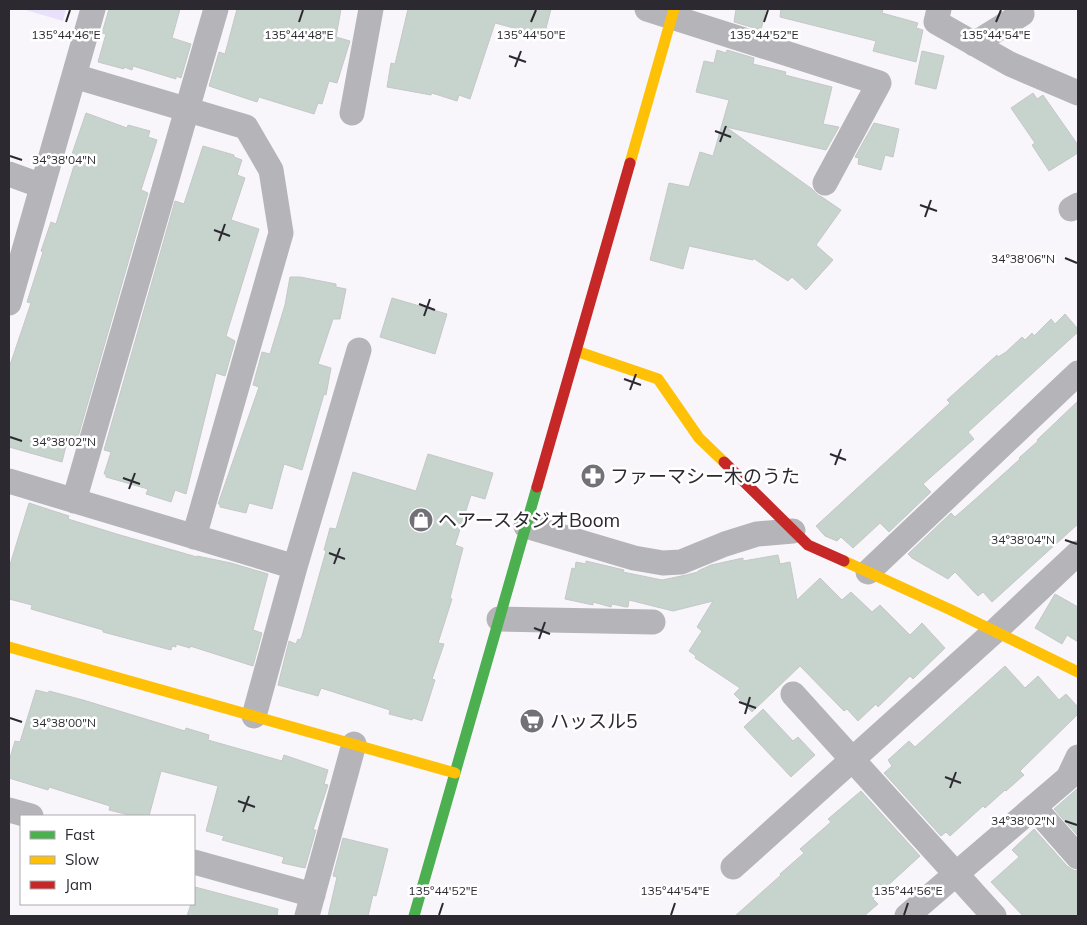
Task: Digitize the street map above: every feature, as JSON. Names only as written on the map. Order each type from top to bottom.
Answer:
[{"type":"street","points":[[9,303],[93,9]]},
{"type":"street","points":[[74,501],[216,9]]},
{"type":"street","points":[[352,113],[371,9]]},
{"type":"street","points":[[647,9],[673,13],[879,83],[825,183]]},
{"type":"street","points":[[939,9],[936,22],[1010,64],[1078,93]]},
{"type":"street","points":[[414,916],[673,13]]},
{"type":"street","points":[[974,44],[1022,14]]},
{"type":"street","points":[[74,76],[246,127],[271,170],[281,233],[194,536]]},
{"type":"street","points":[[9,174],[42,186]]},
{"type":"street","points":[[254,716],[295,567],[359,350]]},
{"type":"street","points":[[576,351],[658,378],[699,438],[808,545],[995,631],[1078,672]]},
{"type":"street","points":[[868,572],[1078,373]]},
{"type":"street","points":[[9,482],[295,567]]},
{"type":"street","points":[[526,526],[634,558],[663,563],[681,562],[725,544],[757,534],[793,531]]},
{"type":"street","points":[[733,867],[995,631],[1078,553]]},
{"type":"street","points":[[499,619],[652,622]]},
{"type":"street","points":[[9,647],[455,773]]},
{"type":"street","points":[[794,694],[994,916]]},
{"type":"street","points":[[195,862],[310,906],[354,744]]},
{"type":"street","points":[[907,916],[1068,778],[1078,757]]},
{"type":"street","points":[[1034,807],[1078,857]]},
{"type":"street","points":[[9,810],[27,815]]},
{"type":"shaded area","points":[[22,9],[66,9],[63,21]]},
{"type":"building","points":[[109,9],[180,9],[172,38],[191,44],[181,78],[176,76],[176,79],[133,66],[132,70],[98,62],[106,34],[102,33]]},
{"type":"building","points":[[237,9],[341,9],[336,37],[350,41],[337,83],[329,81],[322,104],[318,103],[314,114],[259,97],[257,102],[209,86],[219,52],[225,54]]},
{"type":"building","points":[[408,9],[551,9],[544,36],[495,23],[470,99],[459,95],[457,101],[432,93],[431,95],[387,87],[391,63],[395,64]]},
{"type":"building","points":[[736,9],[766,9],[761,30],[734,22]]},
{"type":"building","points":[[781,9],[883,9],[882,13],[918,23],[916,28],[923,30],[916,62],[873,51],[876,41],[780,17]]},
{"type":"building","points":[[717,50],[726,53],[727,50],[754,58],[753,64],[786,72],[785,75],[832,87],[823,124],[839,127],[826,150],[726,127],[841,210],[816,245],[833,260],[806,290],[792,277],[788,281],[753,258],[753,260],[689,246],[683,269],[650,260],[669,183],[689,187],[700,152],[713,156],[729,100],[696,92],[704,61],[714,63]]},
{"type":"building","points":[[922,51],[944,56],[936,89],[915,84]]},
{"type":"building","points":[[1033,93],[1037,99],[1043,95],[1078,145],[1078,153],[1049,171],[1032,145],[1035,143],[1011,108]]},
{"type":"building","points":[[86,113],[127,128],[128,125],[150,131],[148,137],[157,140],[141,190],[148,193],[76,444],[67,442],[62,462],[9,447],[9,368],[31,303],[27,302],[43,252],[41,251],[51,222],[56,224],[77,156],[72,154]]},
{"type":"building","points":[[874,123],[899,129],[893,157],[885,155],[881,170],[858,164],[859,158],[855,157]]},
{"type":"building","points":[[203,146],[234,155],[234,157],[242,160],[237,175],[245,178],[231,220],[259,229],[226,336],[235,341],[225,376],[216,373],[186,494],[175,490],[171,502],[146,494],[148,489],[106,477],[106,474],[104,474],[111,452],[104,450],[175,201],[184,204]]},
{"type":"building","points":[[290,277],[300,277],[336,284],[336,287],[346,289],[340,319],[333,319],[318,364],[331,368],[326,395],[324,394],[302,470],[284,464],[272,509],[249,503],[246,513],[220,507],[220,504],[218,504],[259,387],[253,385],[262,352],[270,354],[285,305]]},
{"type":"building","points":[[392,298],[447,314],[435,354],[380,337]]},
{"type":"building","points":[[1065,314],[1078,329],[1078,332],[968,432],[974,439],[923,484],[931,492],[889,532],[880,523],[853,548],[841,537],[837,541],[825,536],[816,526],[950,403],[947,400],[997,355],[998,357],[1006,352],[1022,337],[1025,340],[1032,333],[1034,336],[1051,319],[1055,324]]},
{"type":"building","points":[[1078,401],[1078,524],[992,602],[983,592],[978,596],[955,572],[948,579],[908,554],[951,513],[955,517],[1020,459]]},
{"type":"building","points":[[428,454],[493,473],[485,499],[471,495],[455,545],[463,548],[450,598],[452,599],[438,643],[444,644],[432,679],[435,680],[422,721],[389,714],[390,710],[321,688],[318,696],[278,685],[289,641],[296,644],[302,636],[326,551],[324,550],[330,528],[336,529],[353,472],[416,491]]},
{"type":"building","points":[[29,503],[69,516],[68,519],[120,535],[197,557],[231,563],[268,574],[253,630],[262,633],[253,666],[190,646],[190,648],[176,644],[176,647],[172,646],[171,650],[103,632],[103,630],[31,609],[32,605],[9,599],[9,568]]},
{"type":"building","points":[[778,555],[780,564],[790,562],[797,600],[820,578],[842,600],[851,592],[872,612],[880,605],[910,635],[922,623],[945,648],[913,679],[910,676],[878,707],[876,704],[858,721],[847,709],[844,711],[800,666],[752,712],[734,694],[740,688],[695,658],[696,656],[689,651],[702,631],[697,627],[713,601],[673,611],[629,600],[628,607],[612,604],[611,607],[593,602],[593,605],[565,599],[572,568],[575,569],[576,562],[586,564],[586,561],[624,570],[623,572],[662,580],[698,572],[711,565],[743,558],[743,561]]},
{"type":"building","points":[[1055,594],[1078,607],[1078,642],[1067,635],[1062,644],[1035,628]]},
{"type":"building","points":[[1005,666],[1025,688],[1038,676],[1059,700],[1066,694],[1078,707],[1078,714],[1020,771],[1024,775],[985,808],[983,806],[950,836],[946,832],[941,836],[884,773],[892,766],[888,760],[909,741],[915,747]]},
{"type":"building","points":[[36,690],[48,693],[49,691],[185,731],[186,728],[209,735],[208,740],[282,761],[284,755],[328,770],[324,784],[328,785],[313,830],[316,830],[305,868],[282,863],[284,857],[222,840],[224,836],[206,831],[218,786],[161,771],[149,815],[129,815],[109,810],[110,806],[49,787],[48,790],[9,778],[9,761],[15,741],[20,742]]},
{"type":"building","points":[[763,709],[793,741],[798,737],[815,755],[791,777],[744,727]]},
{"type":"building","points":[[1078,788],[1078,836],[1054,809]]},
{"type":"building","points":[[861,791],[920,856],[873,899],[878,904],[864,916],[735,916],[804,853],[800,849],[831,822],[828,819]]},
{"type":"building","points":[[1034,829],[1067,866],[1078,871],[1078,916],[1023,916],[991,882],[1019,857],[1012,850]]},
{"type":"building","points":[[343,838],[388,849],[376,896],[373,895],[368,916],[328,916],[337,877],[333,876]]},
{"type":"building","points":[[195,887],[278,909],[277,916],[187,916],[191,905],[195,905]]},
{"type":"traffic: fast","points":[[414,916],[537,487]]},
{"type":"traffic: slow","points":[[630,163],[674,9]]},
{"type":"traffic: slow","points":[[576,351],[658,379],[699,438],[724,462]]},
{"type":"traffic: slow","points":[[844,561],[951,610],[1078,672]]},
{"type":"traffic: slow","points":[[9,647],[455,773]]},
{"type":"traffic: jam","points":[[537,487],[630,163]]},
{"type":"traffic: jam","points":[[724,462],[808,545],[844,561]]},
{"type":"place","name":"ファーマシー木のうた","points":[[593,476]]},
{"type":"place","name":"ヘアースタジオBoom","points":[[421,520]]},
{"type":"place","name":"ハッスル5","points":[[532,721]]}]
